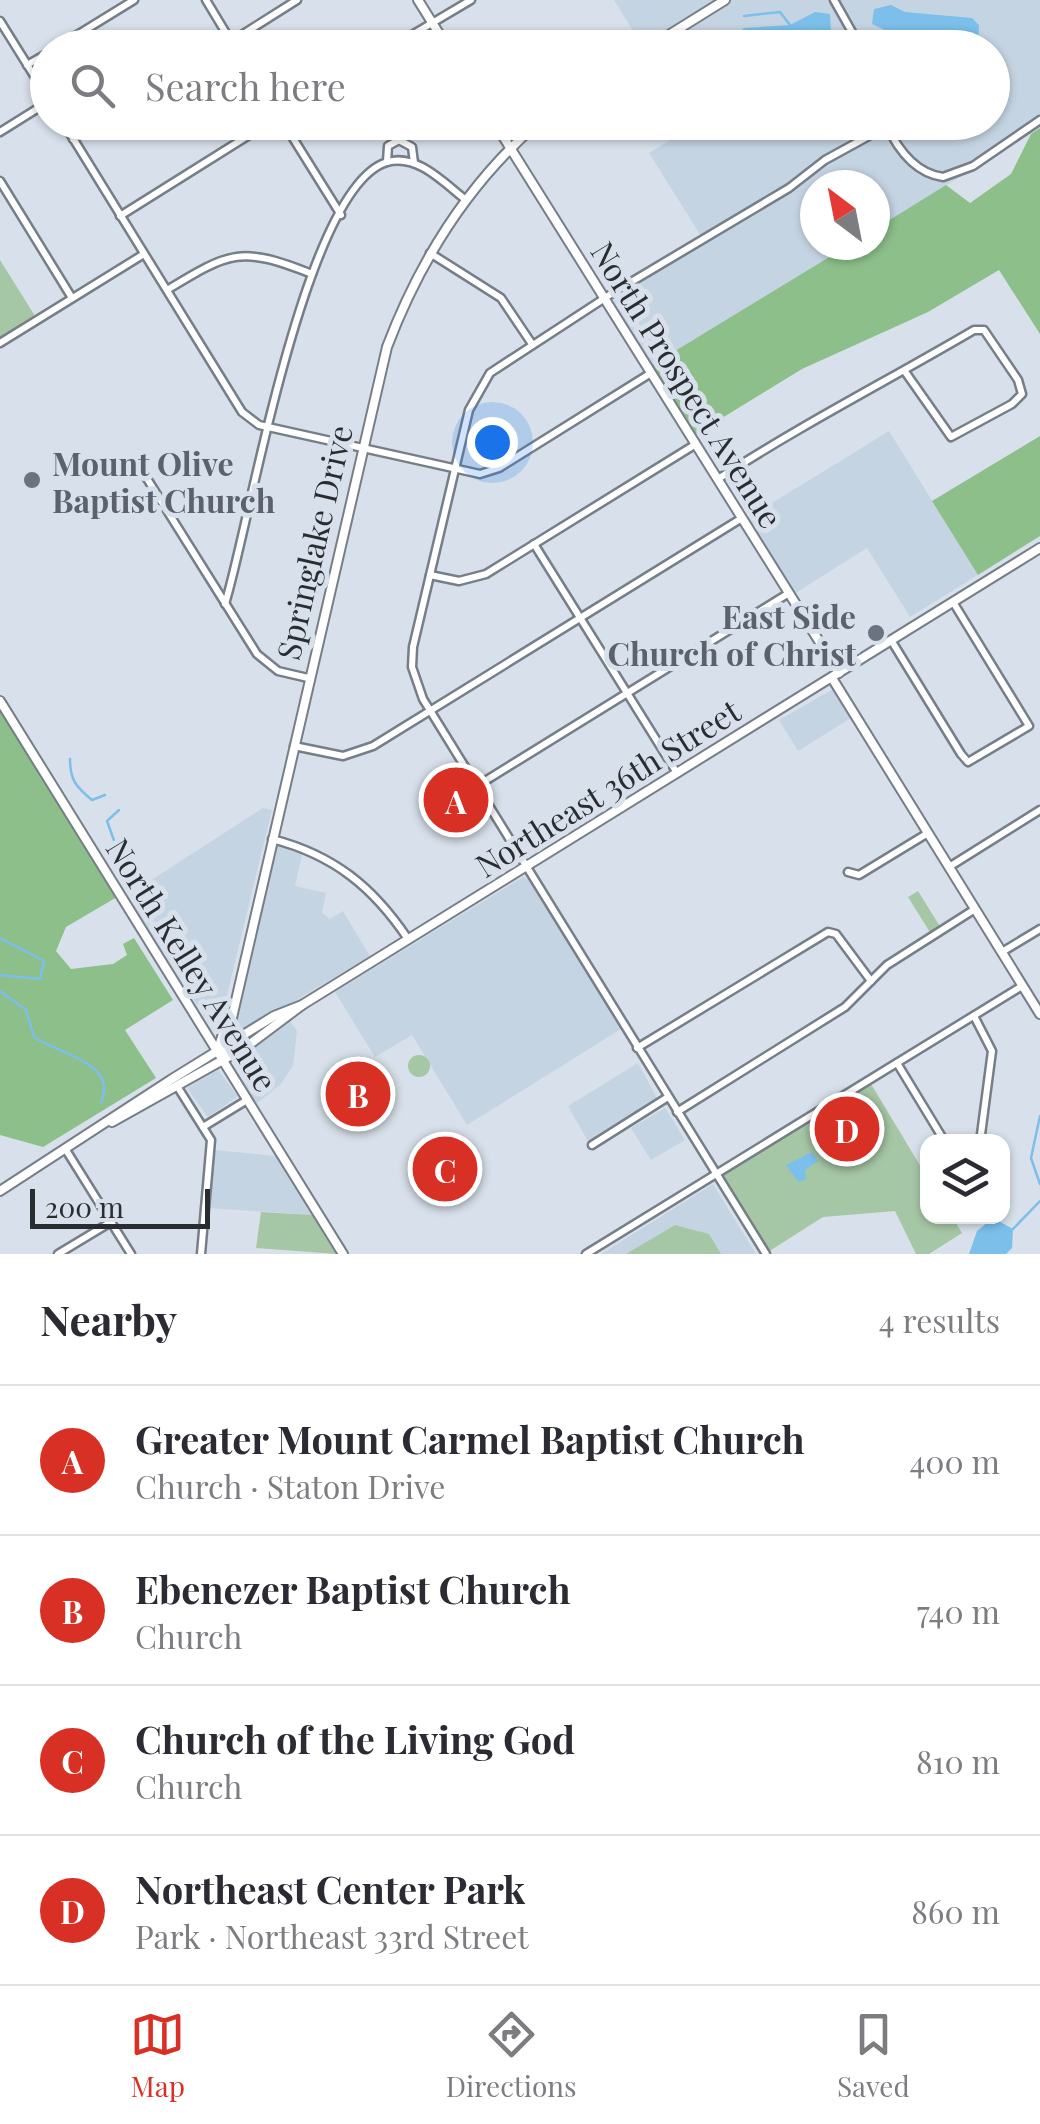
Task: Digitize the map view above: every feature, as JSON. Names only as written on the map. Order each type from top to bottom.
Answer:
[{"type":"street","points":[[85,30],[134,0]]},
{"type":"street","points":[[206,0],[224,30]]},
{"type":"street","points":[[253,30],[297,0]]},
{"type":"street","points":[[418,0],[436,30]]},
{"type":"street","points":[[420,30],[471,0]]},
{"type":"street","points":[[677,30],[725,0]]},
{"type":"street","points":[[834,0],[850,30]]},
{"type":"street","points":[[0,21],[30,70]]},
{"type":"street","points":[[0,132],[30,112]]},
{"type":"street","points":[[894,140],[916,166],[943,176],[973,166],[1040,120]]},
{"type":"street","points":[[74,140],[242,412],[267,427],[480,474],[500,468],[651,373]]},
{"type":"street","points":[[120,216],[241,140]]},
{"type":"street","points":[[294,140],[341,216]]},
{"type":"street","points":[[387,162],[388,146],[400,140],[412,147],[414,163]]},
{"type":"street","name":"North Prospect Avenue","points":[[505,140],[789,593],[928,833],[1040,1014]]},
{"type":"street","name":"Springlake Drive","points":[[222,1053],[387,347],[430,252],[466,200],[520,140]]},
{"type":"street","points":[[766,1254],[430,710],[416,682],[412,658],[454,470],[477,391],[496,368],[859,140]]},
{"type":"street","points":[[225,604],[288,340],[312,274],[362,180],[387,162],[414,163],[466,200]]},
{"type":"street","points":[[0,181],[72,298]]},
{"type":"street","points":[[430,252],[501,298],[532,344]]},
{"type":"street","points":[[0,343],[144,254]]},
{"type":"street","points":[[167,290],[218,260],[237,255],[257,254],[312,274]]},
{"type":"street","points":[[718,479],[847,400],[982,329],[1001,352],[1022,394],[1012,404],[951,437],[906,372]]},
{"type":"street","points":[[430,575],[459,581],[473,578],[696,444]]},
{"type":"street","points":[[141,469],[262,660],[278,671],[308,678]]},
{"type":"street","points":[[293,746],[328,755],[358,753],[742,518]]},
{"type":"street","points":[[534,544],[676,773]]},
{"type":"street","name":"Northeast 36th Street","points":[[0,1190],[1040,548]]},
{"type":"street","points":[[477,786],[789,593]]},
{"type":"street","points":[[891,640],[968,762],[1030,726],[953,602]]},
{"type":"street","name":"North Kelley Avenue","points":[[0,701],[202,1028],[222,1053],[343,1254]]},
{"type":"street","points":[[949,867],[1040,810]]},
{"type":"street","points":[[848,872],[859,875],[928,833]]},
{"type":"street","points":[[271,839],[347,870],[376,894],[408,939]]},
{"type":"street","points":[[677,1112],[845,1007],[898,956],[976,910]]},
{"type":"street","points":[[1002,952],[1040,928]]},
{"type":"street","points":[[637,1048],[828,932],[840,940],[871,981]]},
{"type":"street","points":[[586,1254],[1022,986]]},
{"type":"street","points":[[974,1016],[992,1050],[981,1134]]},
{"type":"street","name":"Springlake Drive","points":[[222,1053],[222,1030],[230,1017]]},
{"type":"street","points":[[202,1028],[222,1030]]},
{"type":"street","points":[[897,1063],[940,1134]]},
{"type":"street","points":[[175,1083],[210,1140],[201,1254]]},
{"type":"street","points":[[592,1144],[668,1097]]},
{"type":"street","points":[[203,1127],[248,1100]]},
{"type":"street","points":[[66,1150],[131,1254]]},
{"type":"street","points":[[58,1254],[111,1222]]},
{"type":"shaded area","points":[[614,0],[1040,0],[1040,128],[890,220],[890,170],[800,170],[800,260],[824,260],[652,365],[614,301],[704,241],[649,153],[670,140],[1010,140],[1010,30],[633,30]]},
{"type":"shaded area","points":[[889,431],[978,575],[910,617],[867,548],[794,594],[748,518]]},
{"type":"shaded area","points":[[833,689],[851,718],[798,751],[779,720]]},
{"type":"shaded area","points":[[263,808],[272,810],[220,1024],[213,1030],[131,902],[131,893]]},
{"type":"shaded area","points":[[276,845],[302,855],[295,886],[326,893],[322,913],[330,919],[343,911],[370,956],[233,1038]]},
{"type":"shaded area","points":[[523,877],[529,880],[621,1029],[467,1125],[412,1035],[375,1057],[335,992]]},
{"type":"shaded area","points":[[290,1021],[297,1031],[293,1066],[280,1085],[256,1104],[233,1060]]},
{"type":"shaded area","points":[[638,1063],[657,1098],[588,1141],[568,1106]]},
{"type":"shaded area","points":[[218,1070],[238,1096],[208,1117],[187,1088]]},
{"type":"shaded area","points":[[665,1108],[685,1140],[651,1160],[631,1128]]},
{"type":"shaded area","points":[[215,1150],[276,1156],[313,1215],[208,1208]]},
{"type":"shaded area","points":[[713,1184],[756,1254],[601,1254]]},
{"type":"green space","points":[[1040,128],[1040,334],[999,270],[928,312],[802,369],[696,434],[652,365],[824,260],[890,260],[890,220],[946,185],[970,203],[1011,174],[1031,134]]},
{"type":"green space","points":[[0,260],[35,316],[0,338]]},
{"type":"green space","points":[[1040,436],[1040,536],[978,575],[932,501]]},
{"type":"green space","points":[[0,710],[117,897],[66,927],[56,951],[71,969],[113,964],[127,955],[123,944],[134,938],[173,1000],[125,1030],[156,1078],[43,1147],[0,1135]]},
{"type":"green space","points":[[918,891],[941,928],[931,934],[908,897]]},
{"type":"green space","points":[[419,1055],[427,1058],[427,1074],[419,1077],[411,1074],[408,1066],[411,1058]]},
{"type":"green space","points":[[871,1084],[920,1165],[920,1224],[956,1224],[962,1233],[929,1254],[916,1254],[895,1211],[823,1217],[768,1252],[725,1184],[724,1175]]},
{"type":"green space","points":[[261,1212],[313,1215],[337,1254],[256,1248]]},
{"type":"green space","points":[[675,1225],[709,1234],[721,1254],[626,1254]]},
{"type":"water","points":[[891,5],[905,12],[972,18],[979,30],[885,30],[872,24],[874,9]]},
{"type":"water","points":[[815,12],[830,14],[831,30],[742,30],[744,28],[790,25]]},
{"type":"water","points":[[812,1152],[818,1161],[805,1170],[806,1180],[798,1182],[786,1165]]},
{"type":"water","points":[[986,1224],[1004,1224],[1013,1229],[1012,1248],[1006,1254],[969,1254],[977,1231]]},
{"type":"waterway","points":[[744,16],[780,12],[790,25]]},
{"type":"waterway","points":[[70,759],[73,778],[82,791],[92,800],[105,795]]},
{"type":"waterway","points":[[119,810],[107,821],[116,846],[135,865]]},
{"type":"waterway","points":[[0,938],[44,961],[40,979],[0,975]]},
{"type":"waterway","points":[[0,991],[26,1010],[34,1037],[94,1069],[104,1089],[101,1102]]},
{"type":"waterway","points":[[1040,1116],[1031,1158],[1040,1184]]},
{"type":"waterway","points":[[1012,1230],[1040,1201]]},
{"type":"place","name":"Mount Olive Baptist Church","points":[[32,480]]},
{"type":"place","name":"East Side Church of Christ","points":[[876,633]]},
{"type":"place","name":"Greater Mount Carmel Baptist Church","points":[[456,800]]},
{"type":"place","name":"Ebenezer Baptist Church","points":[[358,1094]]},
{"type":"place","name":"Northeast Center Park","points":[[847,1129]]},
{"type":"place","name":"Church of the Living God","points":[[445,1169]]}]
